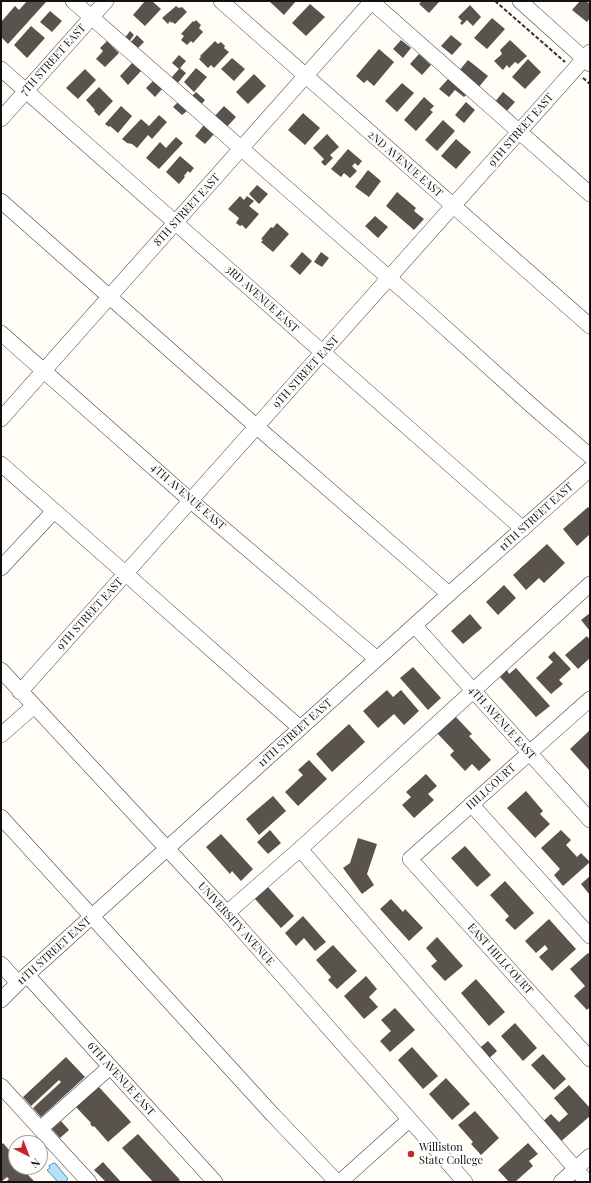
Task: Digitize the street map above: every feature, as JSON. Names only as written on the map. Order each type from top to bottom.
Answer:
[{"type":"street","points":[[73,1],[590,456]]},
{"type":"street","name":"7TH STREET EAST","points":[[1,118],[106,1]]},
{"type":"street","name":"2ND AVENUE EAST","points":[[221,1],[590,326]]},
{"type":"street","points":[[371,1],[590,194]]},
{"type":"street","name":"8TH STREET EAST","points":[[1,419],[371,1]]},
{"type":"street","points":[[520,1],[588,58]]},
{"type":"street","name":"9TH STREET EAST","points":[[20,692],[389,278],[588,58]]},
{"type":"street","name":"3RD AVENUE EAST","points":[[1,69],[523,529]]},
{"type":"street","points":[[1,200],[257,427],[449,594]]},
{"type":"street","name":"4TH AVENUE EAST","points":[[1,333],[191,501],[377,659]]},
{"type":"street","points":[[1,464],[300,728]]},
{"type":"street","name":"11TH STREET EAST","points":[[1,1000],[300,728],[590,469]]},
{"type":"street","points":[[1,568],[54,511]]},
{"type":"street","points":[[227,913],[300,849],[590,584]]},
{"type":"street","name":"4TH AVENUE EAST","points":[[415,626],[590,820]]},
{"type":"street","name":"UNIVERSITY AVENUE","points":[[1,670],[227,913],[465,1182]]},
{"type":"street","name":"HILLCOURT","points":[[410,859],[590,699]]},
{"type":"street","points":[[1,735],[34,706]]},
{"type":"street","points":[[471,804],[590,936]]},
{"type":"street","points":[[1,817],[273,1115],[337,1182]]},
{"type":"street","points":[[300,849],[587,1182]]},
{"type":"street","name":"EAST HILLCOURT","points":[[410,859],[590,1060]]},
{"type":"street","name":"6TH AVENUE EAST","points":[[1,964],[23,979],[110,1067],[215,1182]]},
{"type":"street","points":[[40,1129],[110,1067]]},
{"type":"street","points":[[1,1086],[89,1182]]},
{"type":"street","points":[[340,1182],[409,1120]]},
{"type":"street","points":[[560,1182],[590,1156]]},
{"type":"path","points":[[495,1],[566,63]]},
{"type":"path","points":[[580,76],[590,84]]},
{"type":"water","points":[[55,1163],[68,1179],[65,1182],[58,1182],[48,1171],[50,1168],[49,1166]]},
{"type":"building","points":[[27,1],[46,2],[8,44],[1,37],[1,22],[15,6],[19,10]]},
{"type":"building","points":[[145,1],[152,1],[161,9],[145,26],[133,15]]},
{"type":"building","points":[[269,1],[296,1],[284,15]]},
{"type":"building","points":[[422,1],[440,1],[429,13],[419,4]]},
{"type":"building","points":[[580,1],[586,1],[590,4],[590,18],[587,22],[572,10]]},
{"type":"building","points":[[310,4],[325,17],[306,36],[292,23]]},
{"type":"building","points":[[470,5],[481,17],[473,26],[467,20],[462,25],[460,23],[462,21],[458,17]]},
{"type":"building","points":[[176,6],[179,8],[182,7],[187,12],[175,24],[172,22],[171,23],[170,21],[168,24],[162,18]]},
{"type":"building","points":[[50,11],[62,21],[52,32],[40,22]]},
{"type":"building","points":[[492,18],[505,29],[487,49],[474,38]]},
{"type":"building","points":[[196,20],[201,25],[199,28],[203,32],[193,43],[191,41],[187,45],[181,40],[184,36],[181,34],[193,21],[194,22]]},
{"type":"building","points":[[31,26],[45,38],[27,58],[14,45]]},
{"type":"building","points":[[130,31],[134,35],[128,43],[124,39]]},
{"type":"building","points":[[137,35],[144,42],[136,50],[129,44]]},
{"type":"building","points":[[451,35],[462,44],[452,55],[441,46]]},
{"type":"building","points":[[401,40],[411,48],[403,58],[393,49]]},
{"type":"building","points":[[510,40],[527,56],[518,64],[515,62],[509,68],[507,65],[503,70],[494,61],[502,54],[500,50]]},
{"type":"building","points":[[107,41],[119,53],[105,67],[96,59],[103,51],[100,48]]},
{"type":"building","points":[[215,41],[218,44],[221,42],[225,46],[224,48],[229,52],[214,68],[211,65],[208,68],[199,59],[201,57],[200,56]]},
{"type":"building","points":[[379,49],[394,62],[374,86],[367,80],[364,83],[356,76]]},
{"type":"building","points":[[419,54],[431,65],[422,75],[410,64]]},
{"type":"building","points":[[179,55],[186,61],[180,68],[186,73],[177,84],[171,78],[179,69],[172,63]]},
{"type":"building","points":[[232,58],[245,69],[234,81],[221,69]]},
{"type":"building","points":[[528,59],[541,72],[525,89],[512,77]]},
{"type":"building","points":[[468,60],[488,76],[478,88],[458,72]]},
{"type":"building","points":[[133,62],[142,70],[128,85],[120,76]]},
{"type":"building","points":[[196,68],[207,77],[194,92],[184,82]]},
{"type":"building","points":[[85,69],[96,80],[78,99],[66,88]]},
{"type":"building","points":[[254,74],[266,86],[248,104],[236,92]]},
{"type":"building","points":[[449,78],[467,94],[464,97],[455,90],[449,97],[439,89]]},
{"type":"building","points":[[154,80],[163,88],[155,97],[146,88]]},
{"type":"building","points":[[402,83],[414,93],[397,112],[385,101]]},
{"type":"building","points":[[99,87],[113,101],[99,116],[86,100]]},
{"type":"building","points":[[196,92],[205,100],[200,106],[191,97]]},
{"type":"building","points":[[503,92],[515,102],[505,113],[494,103]]},
{"type":"building","points":[[424,97],[434,106],[430,110],[433,112],[416,131],[404,120]]},
{"type":"building","points":[[178,102],[187,111],[182,115],[173,107]]},
{"type":"building","points":[[466,102],[475,110],[464,123],[455,115]]},
{"type":"building","points":[[121,106],[132,116],[118,133],[110,126],[109,127],[105,124]]},
{"type":"building","points":[[224,106],[236,117],[225,129],[213,118]]},
{"type":"building","points":[[303,113],[320,128],[305,145],[288,130]]},
{"type":"building","points":[[159,115],[167,122],[152,139],[148,135],[137,148],[122,139],[141,119],[149,126]]},
{"type":"building","points":[[443,120],[455,131],[437,151],[425,140]]},
{"type":"building","points":[[204,125],[214,134],[205,144],[195,136]]},
{"type":"building","points":[[327,134],[339,147],[330,155],[333,158],[325,166],[321,162],[324,159],[313,148]]},
{"type":"building","points":[[176,137],[183,143],[159,169],[146,158],[160,142],[166,148]]},
{"type":"building","points":[[456,139],[471,152],[456,169],[441,156]]},
{"type":"building","points":[[348,149],[362,161],[358,166],[355,163],[352,166],[357,171],[350,178],[344,173],[341,177],[331,169]]},
{"type":"building","points":[[180,156],[194,168],[190,173],[188,171],[179,184],[166,172]]},
{"type":"building","points":[[368,170],[381,181],[369,197],[355,187]]},
{"type":"building","points":[[257,185],[268,194],[259,204],[249,194]]},
{"type":"building","points":[[397,192],[416,208],[414,211],[424,219],[414,230],[386,206]]},
{"type":"building","points":[[240,196],[244,200],[247,196],[254,201],[249,206],[259,214],[246,229],[242,225],[240,226],[236,223],[239,218],[228,209]]},
{"type":"building","points":[[375,216],[388,227],[378,238],[365,226]]},
{"type":"building","points":[[277,223],[289,234],[273,252],[261,242],[263,240],[261,239],[271,227],[273,228]]},
{"type":"building","points":[[302,252],[312,261],[300,275],[290,266]]},
{"type":"building","points":[[321,252],[329,258],[322,267],[314,262]]},
{"type":"building","points":[[588,507],[590,509],[590,534],[577,546],[563,529]]},
{"type":"building","points":[[547,544],[565,563],[544,583],[539,578],[526,590],[513,575]]},
{"type":"building","points":[[504,585],[516,598],[498,615],[486,602]]},
{"type":"building","points":[[590,613],[590,631],[581,620]]},
{"type":"building","points":[[470,614],[482,628],[463,644],[451,631]]},
{"type":"building","points":[[587,636],[590,640],[590,658],[578,669],[565,655]]},
{"type":"building","points":[[554,651],[571,669],[559,680],[563,684],[551,694],[536,678],[553,662],[548,657]]},
{"type":"building","points":[[413,667],[441,698],[428,710],[400,678]]},
{"type":"building","points":[[516,668],[550,706],[536,717],[500,677],[507,670],[509,674]]},
{"type":"building","points":[[387,690],[393,697],[401,690],[419,711],[404,725],[394,714],[378,728],[363,711]]},
{"type":"building","points":[[455,716],[472,734],[469,736],[491,760],[479,771],[472,764],[465,771],[450,755],[454,751],[437,733]]},
{"type":"building","points":[[349,724],[365,742],[332,772],[316,754]]},
{"type":"building","points":[[590,730],[590,771],[570,749]]},
{"type":"building","points":[[309,760],[327,779],[298,806],[285,792],[303,775],[298,770]]},
{"type":"building","points":[[426,774],[437,786],[428,794],[434,800],[414,818],[402,805],[411,797],[406,792]]},
{"type":"building","points":[[526,791],[543,811],[540,814],[550,824],[535,838],[507,808]]},
{"type":"building","points":[[273,796],[286,811],[259,835],[246,819]]},
{"type":"building","points":[[270,830],[281,843],[268,854],[257,842]]},
{"type":"building","points":[[561,830],[571,840],[566,845],[577,857],[581,853],[590,862],[563,886],[554,875],[560,869],[541,848]]},
{"type":"building","points":[[221,834],[253,869],[241,881],[232,871],[230,874],[206,847]]},
{"type":"building","points":[[358,838],[377,844],[367,874],[374,885],[362,894],[343,868],[350,863]]},
{"type":"building","points":[[465,846],[491,875],[477,887],[451,858]]},
{"type":"building","points":[[590,876],[590,895],[581,884]]},
{"type":"building","points":[[505,881],[534,913],[515,930],[505,920],[509,916],[490,895]]},
{"type":"building","points":[[268,887],[294,916],[281,928],[255,899]]},
{"type":"building","points":[[391,899],[403,912],[405,909],[423,928],[409,941],[380,909]]},
{"type":"building","points":[[303,916],[326,942],[315,951],[304,938],[296,946],[285,933]]},
{"type":"building","points":[[549,919],[576,949],[552,971],[539,957],[548,949],[545,945],[536,953],[525,941]]},
{"type":"building","points":[[437,937],[463,966],[445,981],[431,966],[437,961],[426,948]]},
{"type":"building","points":[[333,945],[357,971],[337,989],[328,980],[331,977],[316,960]]},
{"type":"building","points":[[588,953],[590,955],[590,1007],[587,1010],[574,996],[585,986],[570,969]]},
{"type":"building","points":[[366,976],[377,989],[369,997],[378,1007],[364,1019],[344,996]]},
{"type":"building","points":[[476,979],[505,1012],[489,1026],[461,993]]},
{"type":"building","points":[[395,1008],[415,1030],[390,1052],[380,1041],[391,1031],[381,1020]]},
{"type":"building","points":[[515,1023],[537,1048],[523,1061],[501,1036]]},
{"type":"building","points":[[488,1041],[497,1051],[485,1062],[476,1051]]},
{"type":"building","points":[[412,1047],[438,1076],[423,1089],[398,1060]]},
{"type":"building","points":[[543,1054],[566,1079],[554,1090],[531,1065]]},
{"type":"building","points":[[66,1057],[85,1077],[41,1117],[33,1108],[61,1082],[59,1080],[31,1106],[23,1097]]},
{"type":"building","points":[[446,1078],[470,1104],[452,1120],[429,1094]]},
{"type":"building","points":[[569,1085],[590,1108],[590,1116],[558,1144],[540,1124],[551,1114],[559,1122],[568,1114],[554,1098]]},
{"type":"building","points":[[99,1087],[131,1122],[108,1142],[76,1107]]},
{"type":"building","points":[[475,1111],[499,1138],[481,1155],[471,1144],[473,1142],[458,1125]]},
{"type":"building","points":[[61,1121],[69,1130],[60,1138],[52,1129]]},
{"type":"building","points":[[138,1134],[180,1180],[177,1182],[153,1182],[122,1148]]},
{"type":"building","points":[[3,1143],[8,1149],[8,1175],[28,1175],[35,1182],[9,1182],[7,1181],[9,1179],[7,1177],[1,1182],[1,1145]]},
{"type":"building","points":[[528,1143],[538,1154],[529,1161],[533,1166],[515,1182],[509,1182],[498,1170]]},
{"type":"building","points":[[103,1162],[121,1182],[106,1182],[94,1170]]},
{"type":"place","name":"Williston State College","points":[[411,1154]]}]
